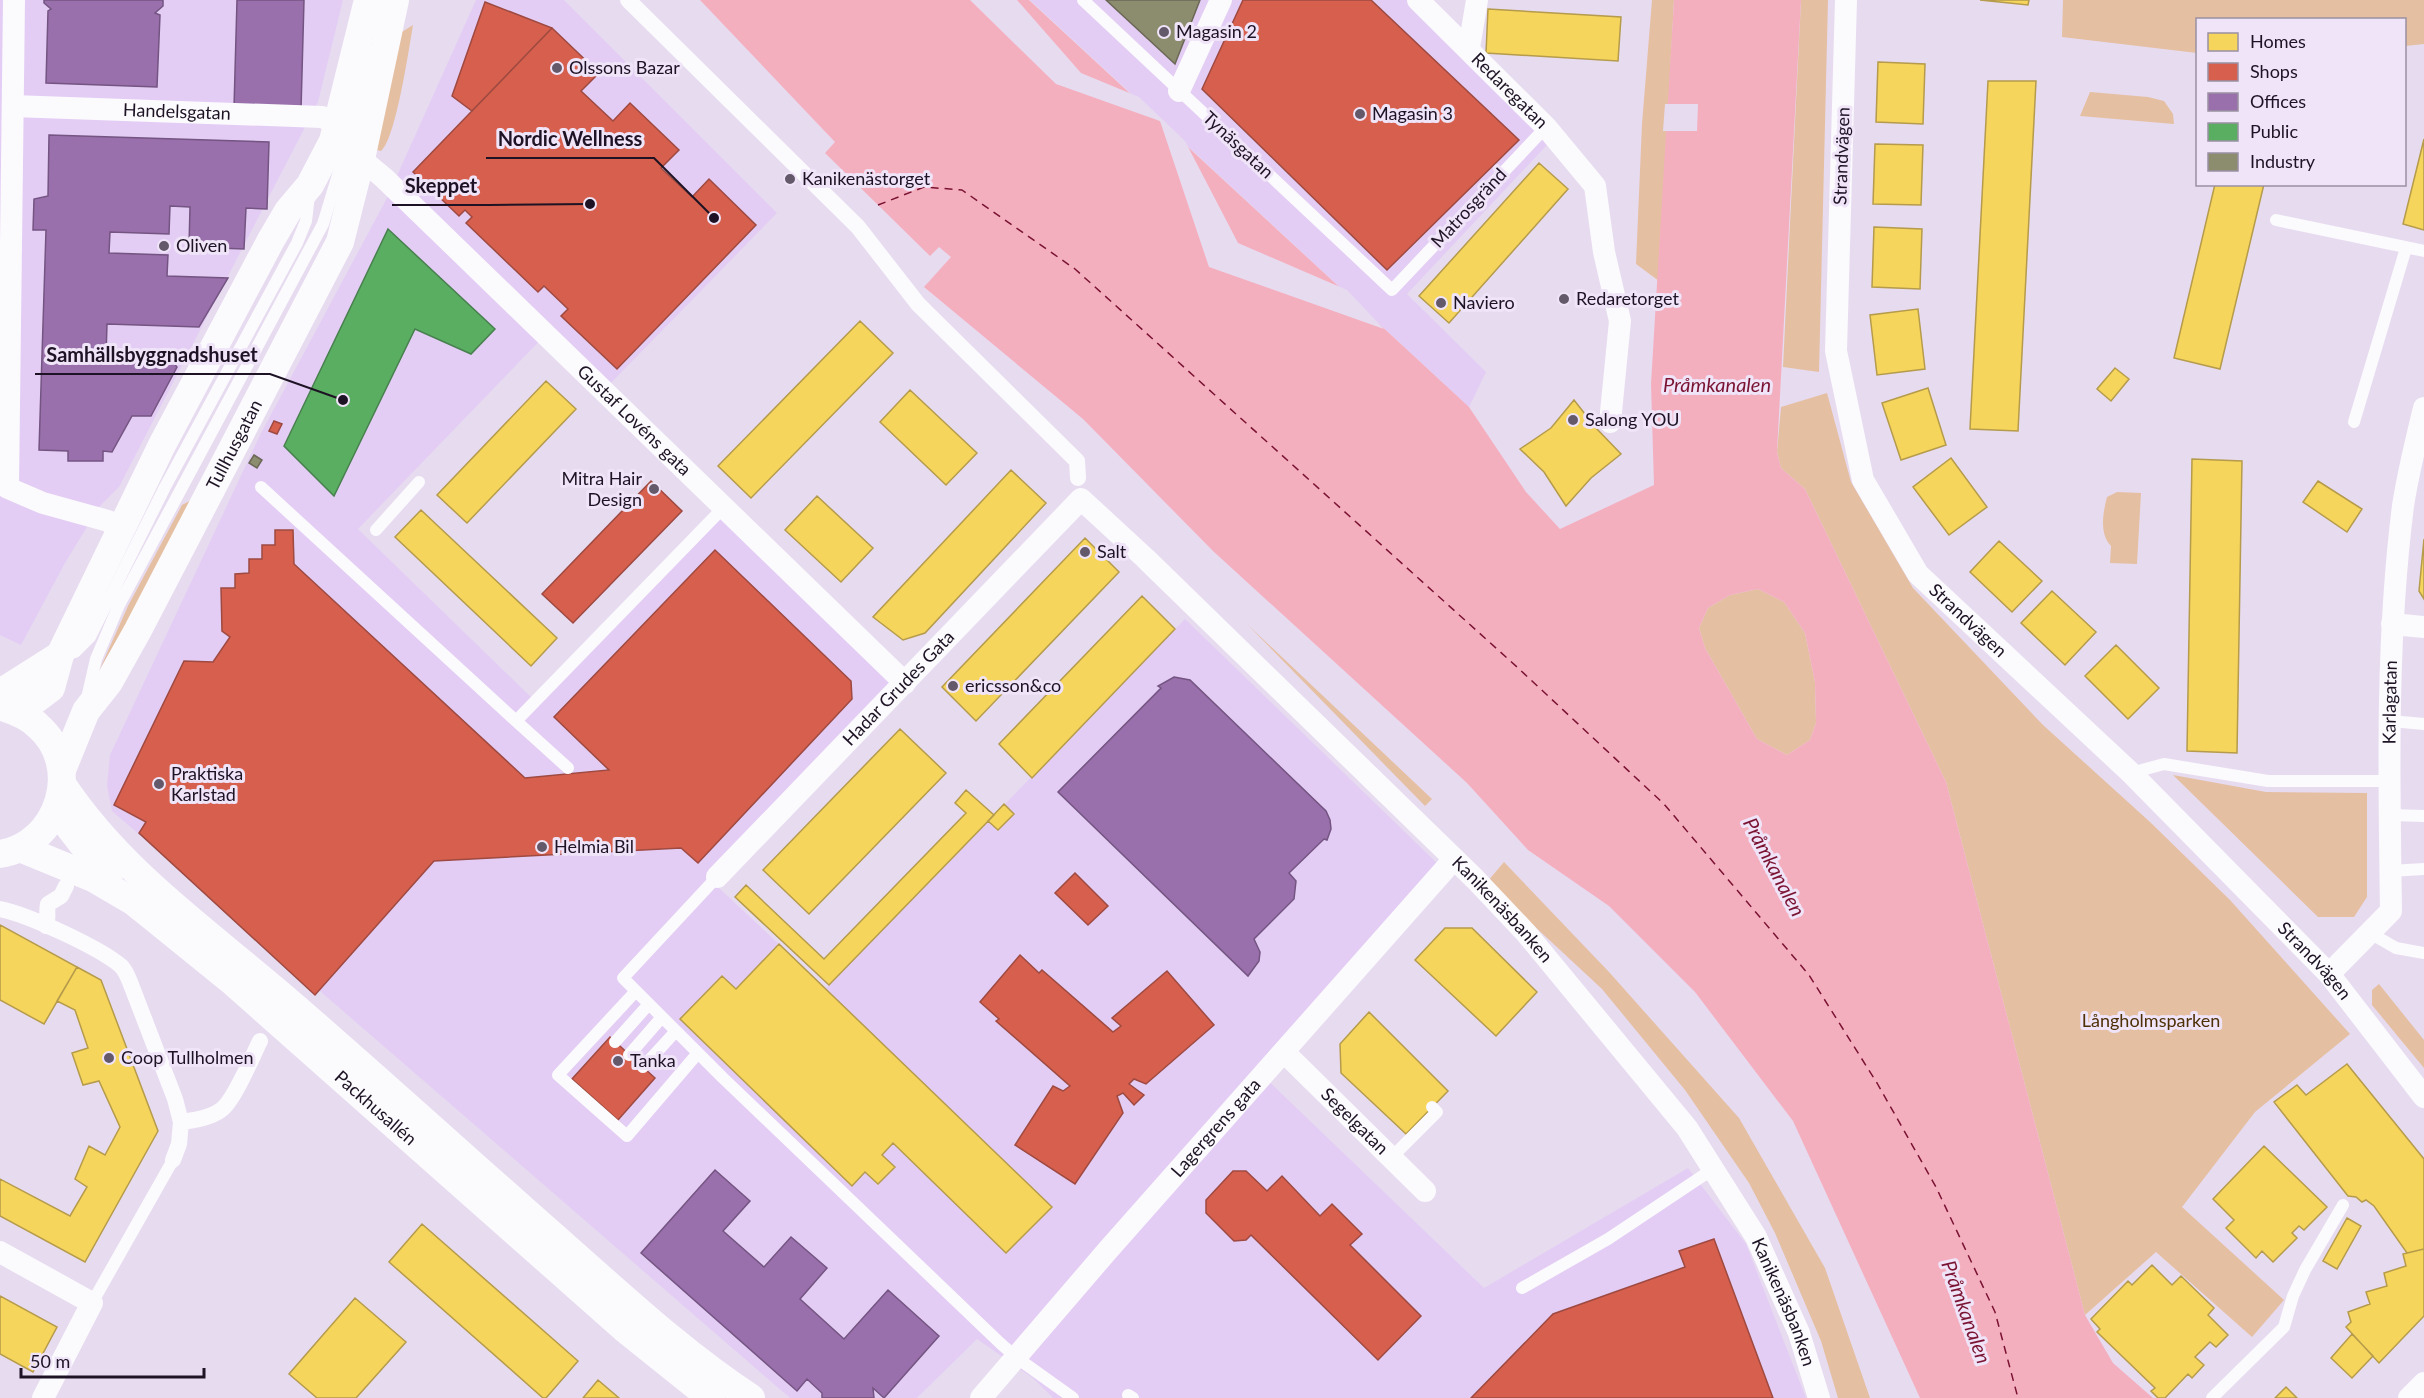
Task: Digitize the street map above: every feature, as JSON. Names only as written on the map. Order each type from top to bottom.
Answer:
[{"type":"street","points":[[14,0],[8,488],[42,503],[108,520],[122,530]]},
{"type":"street","points":[[6,704],[51,688],[60,655],[122,530],[153,490],[167,435],[271,240],[288,211],[310,185],[333,141],[368,0]]},
{"type":"street","name":"Tullhusgatan","points":[[10,851],[35,839],[48,826],[86,711],[109,682],[340,242],[361,159],[395,0]]},
{"type":"street","points":[[628,0],[858,227],[918,304],[1077,460],[1079,489]]},
{"type":"street","points":[[1179,91],[1221,0]]},
{"type":"street","name":"Redaregatan","points":[[1418,0],[1469,48],[1546,127],[1595,186],[1604,252],[1620,321],[1610,422]]},
{"type":"street","points":[[1469,48],[1477,0]]},
{"type":"street","name":"Strandvägen","points":[[1846,0],[1836,351],[1863,480],[1918,574],[2131,773],[2329,974],[2424,1097]]},
{"type":"street","name":"Handelsgatan","points":[[12,106],[322,117],[339,124]]},
{"type":"street","name":"Gustaf Lovéns gata","points":[[361,159],[384,178],[905,683]]},
{"type":"street","name":"Karlagatan","points":[[2329,974],[2391,910],[2392,624],[2403,505],[2424,408]]},
{"type":"street","name":"Hadar Grudes Gata","points":[[717,878],[905,683],[1079,489]]},
{"type":"street","name":"Kanikenäsbanken","points":[[1079,489],[1293,705],[1454,859],[1526,933],[1604,1026],[1687,1128],[1756,1237],[1799,1333],[1819,1398]]},
{"type":"street","points":[[2392,624],[2424,627]]},
{"type":"street","name":"Packhusallén","points":[[6,704],[39,726],[54,746],[60,788],[73,835],[88,849],[147,882],[296,1007],[621,1296],[721,1378],[751,1398]]},
{"type":"street","name":"Packhusallén","points":[[10,851],[93,878],[134,902],[234,983],[625,1329],[711,1398]]},
{"type":"street","name":"Lagergrens gata","points":[[981,1398],[1108,1250],[1454,859]]},
{"type":"street","points":[[46,926],[49,919],[48,904],[61,896],[66,886]]},
{"type":"street","points":[[0,909],[21,914],[97,951],[123,967],[175,1099],[181,1122],[179,1144],[173,1160]]},
{"type":"street","points":[[181,1122],[206,1118],[222,1110],[260,1041]]},
{"type":"street","name":"Segelgatan","points":[[1284,1052],[1425,1191]]},
{"type":"street","points":[[0,1252],[92,1303],[43,1398]]},
{"type":"street","points":[[2409,1398],[2424,1383]]},
{"type":"lane","name":"Tynäsgatan","points":[[1083,0],[1392,290]]},
{"type":"lane","points":[[86,711],[96,659],[119,605],[323,224],[349,139],[369,54],[377,38],[388,30]]},
{"type":"lane","name":"Matrosgränd","points":[[1392,290],[1546,127]]},
{"type":"lane","points":[[2276,220],[2424,250]]},
{"type":"lane","points":[[2355,422],[2406,248]]},
{"type":"lane","points":[[376,530],[419,482]]},
{"type":"lane","points":[[261,487],[568,768]]},
{"type":"lane","points":[[60,655],[75,652],[90,637],[153,490]]},
{"type":"lane","points":[[516,721],[724,507]]},
{"type":"lane","points":[[2391,721],[2424,724]]},
{"type":"lane","points":[[2131,773],[2164,764],[2268,781],[2390,781]]},
{"type":"lane","points":[[2390,814],[2424,816]]},
{"type":"lane","points":[[2390,871],[2424,869]]},
{"type":"lane","points":[[717,878],[623,978],[698,1053],[1017,1358],[1073,1398]]},
{"type":"lane","points":[[2370,933],[2396,948],[2424,953]]},
{"type":"lane","points":[[636,991],[558,1075],[606,1113],[627,1136],[698,1053]]},
{"type":"lane","points":[[615,1042],[649,1004]]},
{"type":"lane","points":[[629,1055],[662,1017]]},
{"type":"lane","points":[[643,1067],[676,1030]]},
{"type":"lane","points":[[1391,1158],[1437,1112],[1432,1107]]},
{"type":"lane","points":[[92,1303],[173,1160]]},
{"type":"lane","points":[[1522,1288],[1608,1239],[1713,1168]]},
{"type":"lane","points":[[2212,1398],[2284,1327],[2293,1296],[2305,1270],[2343,1205]]},
{"type":"shaded area","points":[[0,0],[343,0],[318,102],[119,487],[99,507],[65,563],[21,645],[0,635]]},
{"type":"shaded area","points":[[476,0],[564,0],[777,213],[608,386],[552,328],[358,529],[536,702],[721,514],[905,683],[719,888],[826,988],[1185,619],[1439,865],[1255,1068],[1484,1288],[1688,1168],[1746,1244],[1806,1398],[1053,1398],[1033,1378],[977,1339],[917,1398],[790,1398],[112,811],[107,786],[110,755],[260,435],[387,198]]},
{"type":"shaded area","points":[[1030,0],[1425,0],[1561,130],[1407,294],[1486,372],[1469,407]]},
{"type":"green space","points":[[1652,0],[1674,0],[1659,281],[1636,264],[1642,124]]},
{"type":"green space","points":[[1801,0],[1828,0],[1819,372],[1783,367]]},
{"type":"green space","points":[[2063,0],[2424,0],[2424,44],[2406,46],[2406,18],[2196,18],[2196,53],[2062,37]]},
{"type":"green space","points":[[413,25],[397,112],[387,143],[381,151],[377,150],[397,35]]},
{"type":"green space","points":[[2090,92],[2148,97],[2164,101],[2173,114],[2174,124],[2080,116]]},
{"type":"green space","name":"Långholmsparken","points":[[1827,393],[1851,482],[1913,588],[2043,725],[2150,822],[2230,900],[2350,1034],[2255,1112],[2182,1207],[2284,1300],[2252,1337],[2156,1252],[2085,1315],[1946,782],[1805,489],[1781,468],[1777,452],[1781,407]]},
{"type":"green space","points":[[2117,492],[2141,493],[2137,564],[2110,563],[2111,546],[2103,529],[2103,516],[2107,497]]},
{"type":"green space","points":[[199,496],[99,671],[128,606],[182,505]]},
{"type":"green space","points":[[1758,589],[1784,602],[1805,633],[1815,682],[1816,723],[1810,740],[1787,755],[1757,739],[1705,648],[1699,628],[1708,608],[1730,595]]},
{"type":"green space","points":[[1247,624],[1432,799],[1425,806]]},
{"type":"green space","points":[[2173,775],[2266,792],[2367,793],[2367,897],[2354,917],[2318,917]]},
{"type":"green space","points":[[1504,862],[1609,972],[1739,1118],[1825,1268],[1870,1398],[1838,1398],[1821,1341],[1775,1233],[1749,1183],[1685,1090],[1602,989],[1487,882]]},
{"type":"green space","points":[[2379,984],[2424,1040],[2424,1068],[2372,1005],[2372,990]]},
{"type":"water","name":"Pråmkanalen","points":[[700,0],[1029,0],[1469,407],[1526,492],[1560,529],[1654,485],[1651,384],[1674,0],[1801,0],[1777,452],[1781,468],[1805,489],[1946,782],[2085,1315],[2113,1363],[2153,1398],[1920,1398],[1793,1121],[1695,992],[1609,906],[1528,850],[1467,783],[1213,551],[1083,419],[924,287],[951,257],[939,247],[930,256],[825,153],[835,142]],"holes":[[[1758,589],[1784,602],[1805,633],[1815,682],[1816,723],[1810,740],[1787,755],[1757,739],[1705,648],[1699,628],[1708,608],[1730,595]]]},
{"type":"pier","points":[[970,0],[1017,0],[1081,73],[1139,97],[1185,141],[1238,243],[1347,290],[1384,329],[1209,267],[1160,121],[1056,84]]},
{"type":"pier","points":[[1665,104],[1698,104],[1697,131],[1663,131]]},
{"type":"building: Homes","points":[[1980,0],[2029,0],[2028,5]]},
{"type":"building: Homes","points":[[1488,9],[1621,17],[1618,61],[1486,53]]},
{"type":"building: Homes","points":[[1878,62],[1925,64],[1923,124],[1876,122]]},
{"type":"building: Homes","points":[[1988,81],[2036,81],[2018,431],[1970,429]]},
{"type":"building: Homes","points":[[2424,139],[2424,230],[2403,224]]},
{"type":"building: Homes","points":[[1875,144],[1923,145],[1921,205],[1873,204]]},
{"type":"building: Homes","points":[[1539,163],[1568,189],[1449,323],[1419,296]]},
{"type":"building: Homes","points":[[2215,186],[2264,186],[2220,369],[2174,358]]},
{"type":"building: Homes","points":[[1874,227],[1922,229],[1920,289],[1872,287]]},
{"type":"building: Homes","points":[[1918,309],[1925,369],[1877,375],[1870,315]]},
{"type":"building: Homes","points":[[860,321],[893,353],[751,498],[718,466]]},
{"type":"building: Homes","points":[[2115,368],[2129,379],[2111,401],[2097,389]]},
{"type":"building: Homes","points":[[546,381],[576,409],[467,523],[437,495]]},
{"type":"building: Homes","points":[[1928,388],[1946,445],[1901,460],[1882,403]]},
{"type":"building: Homes","points":[[910,390],[977,453],[946,485],[880,422]]},
{"type":"building: Homes","points":[[1574,400],[1621,454],[1591,478],[1566,506],[1544,472],[1520,449],[1551,428]]},
{"type":"building: Homes","points":[[1951,458],[1987,507],[1949,535],[1913,487]]},
{"type":"building: Homes","points":[[2192,459],[2242,461],[2237,753],[2187,751]]},
{"type":"building: Homes","points":[[1011,470],[1046,503],[925,633],[903,640],[873,617]]},
{"type":"building: Homes","points":[[2318,481],[2362,509],[2347,532],[2303,502]]},
{"type":"building: Homes","points":[[817,496],[873,548],[841,582],[785,530]]},
{"type":"building: Homes","points":[[421,510],[557,638],[531,666],[395,537]]},
{"type":"building: Homes","points":[[1085,538],[1119,572],[976,721],[942,687]]},
{"type":"building: Homes","points":[[2424,539],[2424,599],[2419,591]]},
{"type":"building: Homes","points":[[1999,541],[2042,581],[2012,612],[1970,572]]},
{"type":"building: Homes","points":[[2052,591],[2096,632],[2065,665],[2021,623]]},
{"type":"building: Homes","points":[[1142,596],[1175,629],[1032,778],[999,744]]},
{"type":"building: Homes","points":[[2116,645],[2159,688],[2128,719],[2085,676]]},
{"type":"building: Homes","points":[[900,729],[946,773],[809,914],[763,870]]},
{"type":"building: Homes","points":[[966,790],[994,815],[829,985],[735,897],[746,885],[824,959],[966,813],[955,803]]},
{"type":"building: Homes","points":[[1004,804],[1014,814],[998,830],[988,821]]},
{"type":"building: Homes","points":[[0,925],[77,967],[44,1024],[0,1000]]},
{"type":"building: Homes","points":[[1445,928],[1472,928],[1537,992],[1496,1036],[1415,960]]},
{"type":"building: Homes","points":[[779,944],[1052,1207],[1006,1253],[893,1143],[882,1155],[895,1167],[878,1184],[865,1172],[852,1186],[680,1019],[722,976],[736,989]]},
{"type":"building: Homes","points":[[77,967],[101,980],[158,1131],[85,1262],[0,1216],[0,1179],[70,1216],[87,1187],[75,1179],[89,1146],[105,1155],[120,1127],[99,1081],[83,1085],[72,1053],[88,1048],[75,1010],[57,1001]]},
{"type":"building: Homes","points":[[1369,1012],[1448,1091],[1406,1134],[1341,1073],[1340,1044]]},
{"type":"building: Homes","points":[[2347,1064],[2424,1159],[2424,1249],[2407,1253],[2374,1206],[2366,1200],[2362,1202],[2356,1197],[2348,1196],[2274,1102],[2297,1085],[2306,1095]]},
{"type":"building: Homes","points":[[2264,1146],[2327,1207],[2304,1230],[2299,1226],[2292,1233],[2297,1238],[2273,1262],[2262,1251],[2256,1258],[2226,1228],[2234,1220],[2213,1199]]},
{"type":"building: Homes","points":[[2347,1218],[2361,1226],[2337,1269],[2323,1261]]},
{"type":"building: Homes","points":[[422,1224],[578,1361],[546,1398],[543,1398],[389,1262]]},
{"type":"building: Homes","points":[[2424,1249],[2424,1316],[2379,1363],[2346,1327],[2351,1322],[2348,1312],[2370,1304],[2366,1292],[2387,1286],[2384,1273],[2406,1266],[2403,1254]]},
{"type":"building: Homes","points":[[2152,1265],[2172,1285],[2181,1276],[2214,1308],[2208,1315],[2228,1335],[2216,1347],[2210,1342],[2195,1357],[2204,1365],[2192,1378],[2188,1374],[2165,1398],[2158,1398],[2151,1391],[2155,1388],[2097,1332],[2100,1329],[2091,1319],[2128,1281],[2132,1285]]},
{"type":"building: Homes","points":[[0,1296],[57,1327],[33,1372],[0,1354]]},
{"type":"building: Homes","points":[[355,1298],[406,1342],[356,1398],[317,1398],[289,1374]]},
{"type":"building: Homes","points":[[2352,1334],[2373,1356],[2352,1378],[2331,1358]]},
{"type":"building: Homes","points":[[598,1380],[619,1398],[583,1398]]},
{"type":"building: Homes","points":[[2286,1387],[2297,1398],[2275,1398]]},
{"type":"building: Shops","name":"Magasin 3","points":[[1243,0],[1371,0],[1519,140],[1387,270],[1202,89]]},
{"type":"building: Shops","points":[[485,2],[552,28],[472,111],[452,96]]},
{"type":"building: Shops","points":[[552,28],[599,73],[581,91],[613,121],[630,103],[679,150],[661,168],[692,197],[709,179],[756,225],[617,369],[561,316],[568,309],[544,286],[538,292],[466,223],[472,217],[465,210],[459,216],[413,172]]},
{"type":"building: Shops","points":[[274,421],[282,424],[277,434],[269,431]]},
{"type":"building: Shops","points":[[651,481],[682,511],[573,623],[542,594]]},
{"type":"building: Shops","points":[[275,530],[293,530],[294,564],[525,778],[609,770],[554,717],[715,550],[851,681],[852,699],[698,863],[681,848],[434,861],[315,995],[139,833],[146,822],[114,805],[184,661],[213,662],[230,637],[222,631],[221,588],[235,588],[235,574],[249,573],[249,559],[262,559],[262,545],[275,545]]},
{"type":"building: Shops","points":[[1075,873],[1108,906],[1088,925],[1055,893]]},
{"type":"building: Shops","points":[[1020,955],[1039,973],[1042,970],[1113,1032],[1121,1026],[1112,1018],[1167,971],[1214,1025],[1146,1084],[1134,1079],[1129,1084],[1144,1095],[1134,1105],[1123,1093],[1117,1096],[1123,1113],[1075,1184],[1015,1145],[1053,1086],[1063,1091],[1070,1086],[996,1021],[999,1019],[980,1002]]},
{"type":"building: Shops","points":[[610,1037],[655,1078],[618,1120],[572,1079]]},
{"type":"building: Shops","points":[[1233,1171],[1246,1171],[1267,1191],[1282,1176],[1320,1216],[1332,1204],[1362,1234],[1350,1245],[1421,1316],[1378,1360],[1251,1235],[1246,1240],[1234,1241],[1206,1213],[1206,1200]]},
{"type":"building: Shops","points":[[1714,1239],[1773,1398],[1471,1398],[1553,1314],[1685,1267],[1679,1251]]},
{"type":"building: Offices","points":[[44,0],[163,0],[163,6],[155,13],[160,15],[157,87],[46,83],[48,11],[51,9],[44,3]]},
{"type":"building: Offices","points":[[237,0],[304,0],[301,110],[234,108]]},
{"type":"building: Offices","points":[[49,135],[269,142],[267,209],[246,208],[244,249],[189,247],[190,207],[170,206],[169,234],[110,232],[109,253],[168,255],[167,276],[228,278],[199,327],[107,324],[106,356],[169,357],[177,367],[151,416],[132,416],[112,452],[103,451],[103,461],[68,461],[68,451],[39,450],[46,230],[33,230],[34,199],[48,196]]},
{"type":"building: Offices","points":[[1174,677],[1190,680],[1326,811],[1330,820],[1331,829],[1327,840],[1324,839],[1289,873],[1296,881],[1294,899],[1254,939],[1260,952],[1259,961],[1248,976],[1058,792],[1161,688],[1158,686]]},
{"type":"building: Offices","points":[[715,1170],[750,1201],[723,1231],[764,1267],[791,1237],[827,1268],[800,1299],[844,1339],[888,1290],[939,1336],[884,1398],[873,1388],[874,1398],[822,1398],[822,1393],[807,1379],[797,1391],[641,1253]]},
{"type":"building: Public","points":[[388,229],[495,329],[471,354],[415,329],[334,496],[284,446]]},
{"type":"building: Industry","name":"Magasin 2","points":[[1106,0],[1200,0],[1175,64]]},
{"type":"building: Industry","points":[[254,455],[262,460],[257,468],[249,463]]},
{"type":"ferry route","points":[[878,205],[924,187],[962,190],[1075,269],[1517,667],[1664,804],[1809,975],[1877,1083],[1936,1187],[1995,1312],[2018,1398]]},
{"type":"place","name":"Magasin 2","points":[[1164,32]]},
{"type":"place","name":"Olssons Bazar","points":[[557,68]]},
{"type":"place","name":"Magasin 3","points":[[1360,114]]},
{"type":"place","name":"Kanikenästorget","points":[[790,179]]},
{"type":"place","name":"Skeppet","points":[[590,204]]},
{"type":"place","name":"Nordic Wellness","points":[[714,218]]},
{"type":"place","name":"Oliven","points":[[164,246]]},
{"type":"place","name":"Redaretorget","points":[[1564,299]]},
{"type":"place","name":"Naviero","points":[[1441,303]]},
{"type":"place","name":"Samhällsbyggnadshuset","points":[[343,400]]},
{"type":"place","name":"Salong YOU","points":[[1573,420]]},
{"type":"place","name":"Mitra Hair Design","points":[[654,489]]},
{"type":"place","name":"Salt","points":[[1085,552]]},
{"type":"place","name":"ericsson&co","points":[[953,686]]},
{"type":"place","name":"Praktiska Karlstad","points":[[159,784]]},
{"type":"place","name":"Helmia Bil","points":[[542,847]]},
{"type":"place","name":"Coop Tullholmen","points":[[109,1058]]},
{"type":"place","name":"Tanka","points":[[618,1061]]}]
